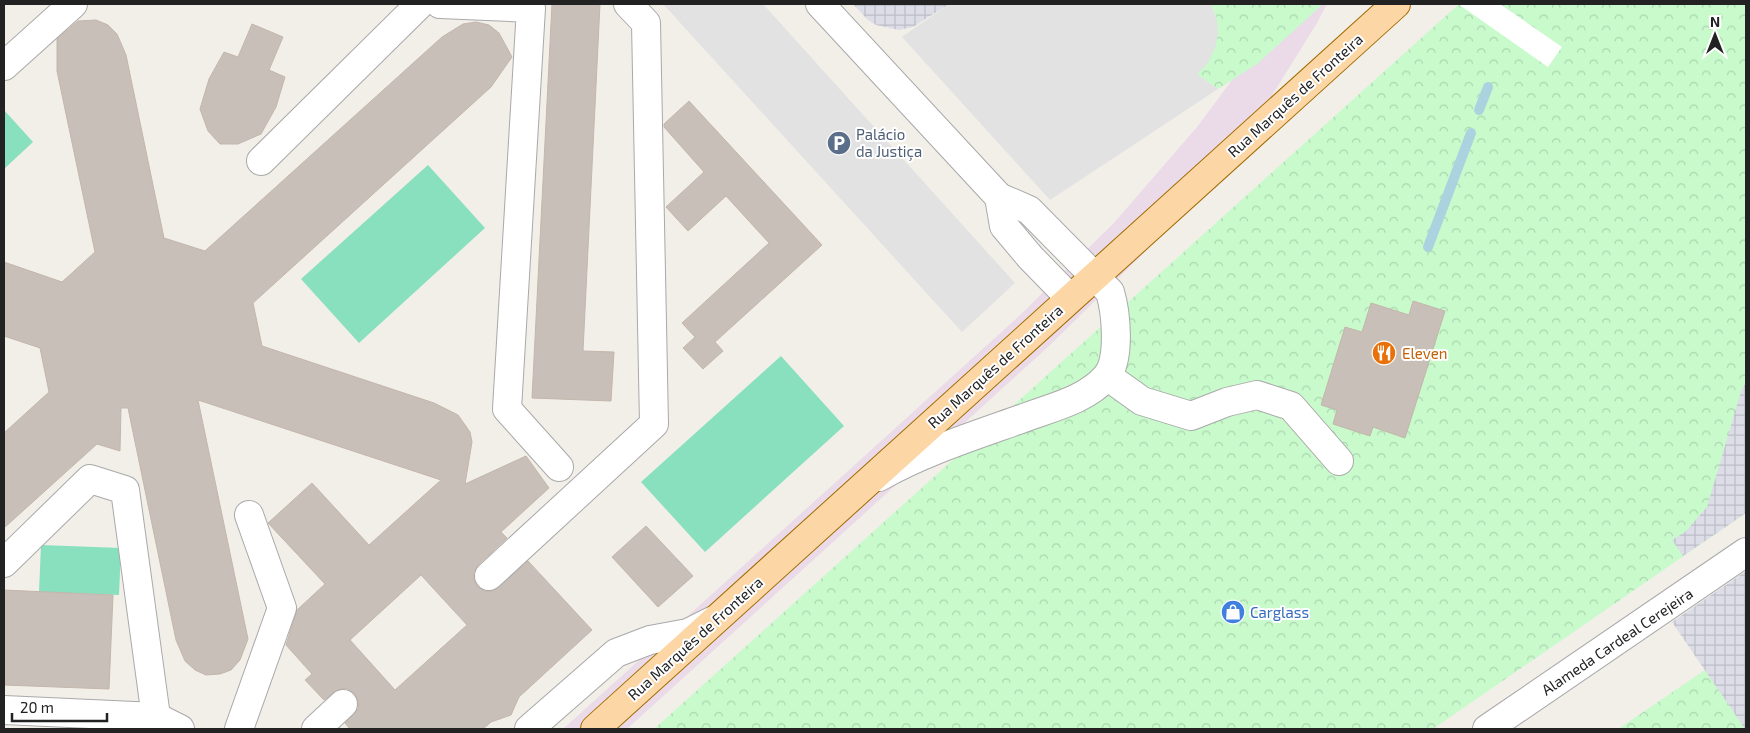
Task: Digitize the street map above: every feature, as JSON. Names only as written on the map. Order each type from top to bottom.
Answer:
[{"type":"main road","name":"Rua Marquês de Fronteira","points":[[596,728],[1396,4]]},
{"type":"street","points":[[4,66],[74,4]]},
{"type":"street","points":[[261,160],[420,4]]},
{"type":"street","points":[[440,4],[531,8],[507,409],[559,467]]},
{"type":"street","points":[[489,576],[654,424],[646,23],[628,4]]},
{"type":"street","points":[[820,4],[999,197],[1029,210],[1110,292],[1115,308],[1116,349],[1107,376],[1085,395],[936,450],[881,476],[853,495]]},
{"type":"street","points":[[999,197],[1004,226],[1030,257],[1070,298]]},
{"type":"street","points":[[1107,376],[1142,402],[1191,416],[1227,402],[1257,395],[1291,406],[1339,461]]},
{"type":"street","points":[[4,563],[90,479],[125,490],[156,717]]},
{"type":"street","points":[[239,729],[282,608],[249,515]]},
{"type":"street","name":"Alameda Cardeal Cerejeira","points":[[1487,729],[1746,552]]},
{"type":"street","points":[[533,726],[616,654],[650,640],[698,629],[719,616]]},
{"type":"street","points":[[316,729],[344,704]]},
{"type":"street","points":[[4,710],[156,717],[180,729]]},
{"type":"shaded area","name":"Palácio da Justiça","points":[[663,4],[763,4],[1015,283],[962,332]]},
{"type":"shaded area","points":[[853,4],[949,4],[913,27],[899,30],[876,25],[868,20]]},
{"type":"shaded area","points":[[949,4],[1211,4],[1217,20],[1218,33],[1215,48],[1208,63],[1197,74],[1218,89],[1050,200],[902,37]]},
{"type":"shaded area","points":[[1279,4],[1327,4],[1264,108],[1186,207],[1144,253],[1048,347],[627,729],[563,729],[1019,316],[1113,224],[1197,127],[1229,84]]},
{"type":"shaded area","points":[[1746,383],[1746,513],[1683,556],[1672,540],[1685,532],[1707,507],[1742,388]]},
{"type":"shaded area","points":[[1746,571],[1746,729],[1745,729],[1672,622]]},
{"type":"green space","points":[[1211,4],[1323,4],[1257,64],[1218,89],[1197,74],[1209,59],[1216,41],[1217,23]]},
{"type":"green space","points":[[1459,4],[1746,4],[1746,513],[1433,729],[654,729]]},
{"type":"green space","points":[[4,110],[33,142],[4,169]]},
{"type":"green space","points":[[428,165],[485,228],[359,343],[301,279]]},
{"type":"green space","points":[[781,356],[844,426],[705,552],[641,482]]},
{"type":"green space","points":[[41,545],[121,548],[119,595],[39,592]]},
{"type":"green space","points":[[1705,670],[1746,729],[1618,729]]},
{"type":"pier","points":[[1458,4],[1500,4],[1562,47],[1548,67]]},
{"type":"building","points":[[552,4],[600,4],[583,351],[614,352],[611,401],[532,398]]},
{"type":"building","points":[[96,20],[108,25],[117,34],[126,55],[164,238],[205,251],[442,37],[463,24],[476,22],[489,25],[499,33],[512,57],[491,87],[253,303],[262,346],[434,403],[458,415],[470,432],[472,442],[465,484],[526,456],[549,488],[501,532],[507,538],[478,565],[474,572],[474,580],[477,586],[484,591],[493,591],[528,561],[592,630],[519,697],[511,715],[491,722],[483,729],[350,729],[345,723],[358,709],[358,701],[355,694],[348,689],[340,689],[324,700],[305,680],[312,674],[286,645],[297,610],[325,584],[268,523],[312,483],[369,545],[441,480],[198,400],[248,639],[240,660],[231,670],[220,674],[206,675],[195,670],[185,661],[176,640],[128,408],[121,408],[120,451],[97,444],[4,528],[4,433],[49,392],[40,348],[4,336],[4,262],[62,282],[95,252],[57,71],[57,39],[78,21]],"holes":[[[421,575],[467,625],[395,690],[350,640]]]},
{"type":"building","points":[[252,24],[283,37],[269,70],[285,77],[276,107],[261,134],[238,144],[220,144],[208,131],[200,109],[209,79],[224,52],[238,57]]},
{"type":"building","points":[[689,101],[822,245],[715,342],[723,351],[703,369],[683,348],[695,337],[682,323],[769,243],[726,196],[688,231],[666,207],[704,172],[664,127],[664,124]]},
{"type":"building","name":"Eleven","points":[[1413,301],[1445,311],[1405,438],[1373,427],[1370,436],[1333,424],[1337,410],[1321,405],[1345,327],[1362,332],[1371,303],[1409,315]]},
{"type":"building","points":[[646,526],[693,576],[658,607],[612,557]]},
{"type":"building","points":[[4,590],[113,595],[109,689],[4,685]]},
{"type":"waterway","points":[[1479,110],[1488,87]]},
{"type":"waterway","points":[[1428,247],[1471,133]]},
{"type":"place","name":"Palácio da Justiça","points":[[839,143]]},
{"type":"place","name":"Eleven","points":[[1384,353]]},
{"type":"place","name":"Carglass","points":[[1233,612]]}]
